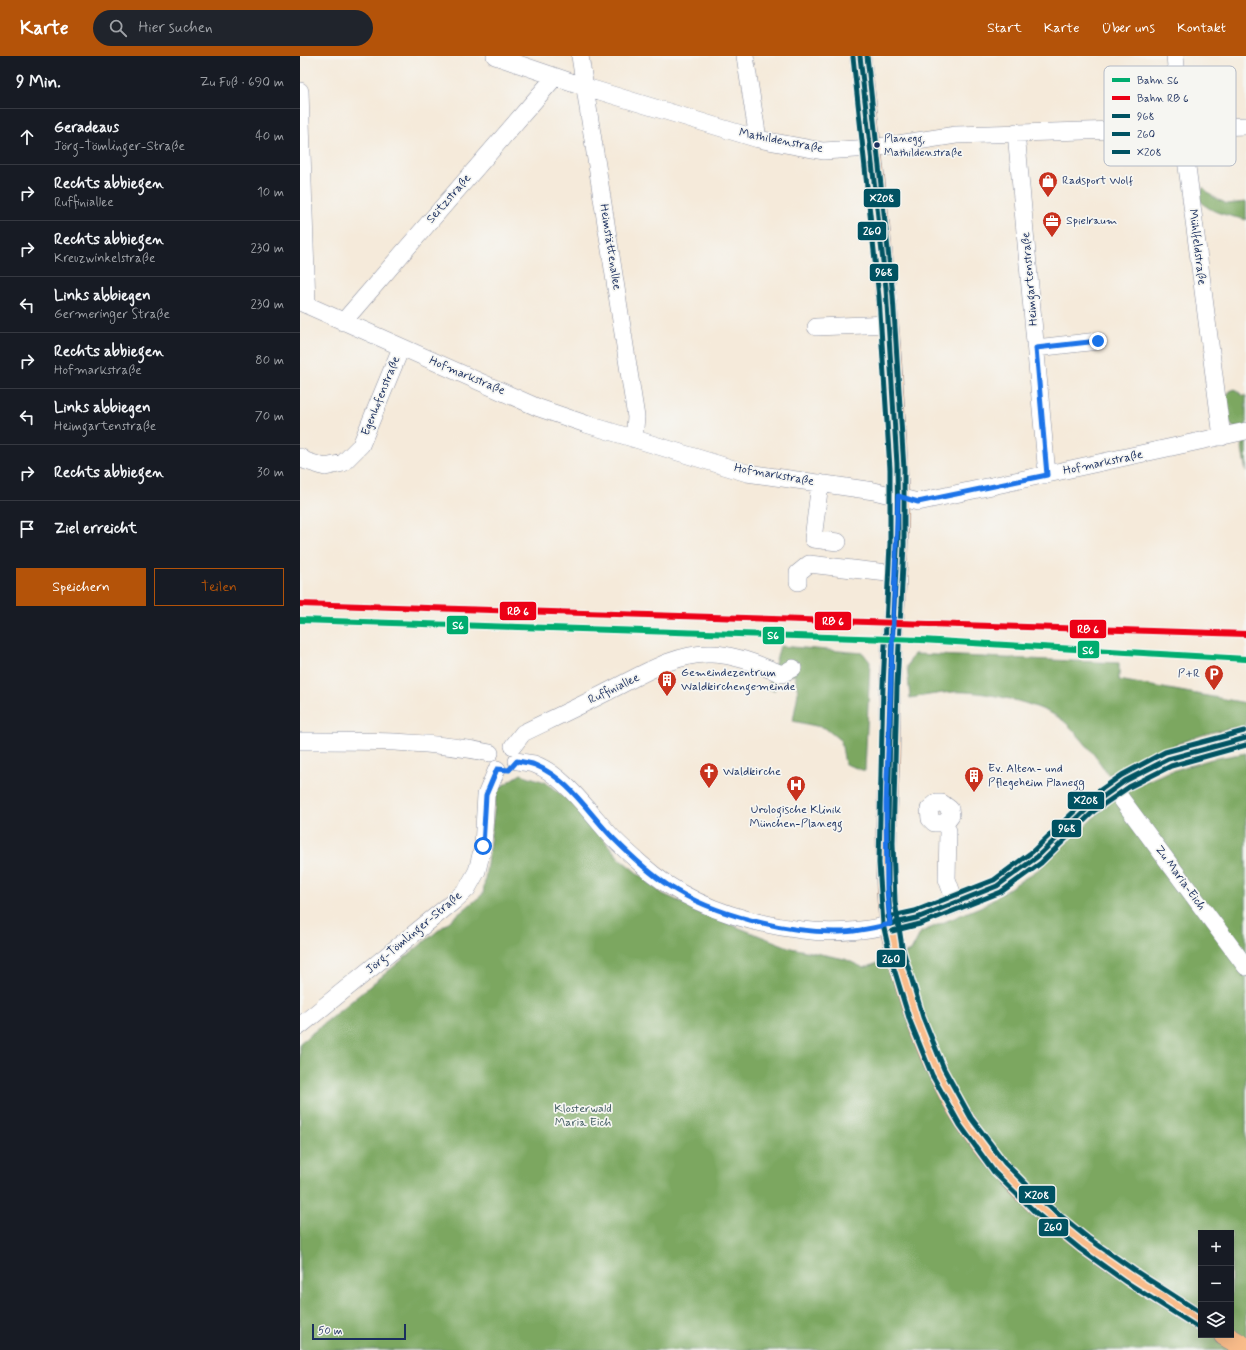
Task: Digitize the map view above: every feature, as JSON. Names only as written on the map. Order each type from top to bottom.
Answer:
[{"type":"main road","points":[[860,56],[872,148],[889,324],[898,496],[886,803],[887,889],[890,924],[897,955],[917,1024],[937,1074],[951,1100],[976,1137],[1018,1187],[1050,1217],[1100,1257],[1141,1285],[1198,1319]]},
{"type":"main road","points":[[1229,1338],[1246,1348]]},
{"type":"street","name":"Mathildenstraße","points":[[495,56],[586,87],[758,139],[823,151],[872,148],[956,135],[1104,130]]},
{"type":"street","name":"Heimstättenallee","points":[[580,56],[636,417],[634,439]]},
{"type":"street","points":[[745,56],[758,139]]},
{"type":"street","name":"Mühlfeldstraße","points":[[1175,56],[1176,66]]},
{"type":"street","name":"Seitzstraße","points":[[343,322],[555,77]]},
{"type":"street","points":[[300,91],[303,304]]},
{"type":"street","name":"Mathildenstraße","points":[[1236,126],[1246,126]]},
{"type":"street","name":"Heimgartenstraße","points":[[1016,132],[1047,475]]},
{"type":"street","name":"Mühlfeldstraße","points":[[1187,166],[1222,437]]},
{"type":"street","name":"Hofmarkstraße","points":[[303,304],[539,408],[634,439],[747,472],[898,496],[918,502],[1246,431]]},
{"type":"street","points":[[816,327],[889,324]]},
{"type":"street","points":[[1036,348],[1098,341]]},
{"type":"street","name":"Egenhofenstraße","points":[[300,457],[306,461],[325,467],[344,463],[361,445],[401,348]]},
{"type":"street","points":[[820,484],[813,539],[838,542]]},
{"type":"street","points":[[798,582],[798,573],[809,564],[896,574]]},
{"type":"street","name":"Ruffiniallee","points":[[497,769],[509,770],[523,733],[672,662],[690,656],[712,654],[742,658],[782,674],[793,668]]},
{"type":"street","points":[[497,769],[491,762],[490,753],[497,744],[508,744],[515,754],[535,765],[571,790],[613,838],[642,866],[668,886],[695,900],[726,912],[803,930],[839,932],[867,930],[917,918],[956,904],[997,886],[1037,857],[1090,806],[1114,789],[1168,759],[1245,736]]},
{"type":"street","points":[[300,741],[418,744],[468,748],[490,753]]},
{"type":"street","name":"Jörg-Tömlinger-Straße","points":[[300,1026],[467,889],[478,871],[483,846],[486,795],[497,769]]},
{"type":"street","name":"Zu Maria-Eich","points":[[1114,789],[1246,967]]},
{"type":"street","points":[[945,823],[948,831],[946,879],[956,904]]},
{"type":"green space","points":[[1203,187],[1212,196],[1227,204],[1246,202],[1246,220],[1214,211],[1203,204],[1199,199]]},
{"type":"green space","points":[[1235,389],[1242,395],[1246,396],[1246,427],[1234,428],[1226,415],[1224,399],[1230,391]]},
{"type":"green space","points":[[1246,438],[1246,472],[1242,448],[1244,439]]},
{"type":"green space","points":[[780,646],[863,653],[870,662],[865,771],[845,764],[841,741],[825,728],[793,721],[798,693],[795,675],[777,678],[774,691],[768,688]]},
{"type":"green space","points":[[914,654],[1119,663],[1119,680],[1246,703],[1246,727],[1228,729],[1193,738],[1108,775],[1099,761],[1073,730],[1061,719],[1051,713],[1024,703],[993,695],[978,693],[948,692],[910,698],[907,666]]},
{"type":"green space","name":"Klosterwald Maria Eich","points":[[1246,753],[1246,1350],[300,1350],[300,1043],[483,894],[497,789],[521,774],[545,782],[575,805],[619,858],[663,894],[732,925],[791,948],[845,959],[864,968],[911,951],[921,932],[982,906],[1039,869],[1108,804],[1136,786],[1165,773],[1212,759]]},
{"type":"rail line","name":"S6","points":[[300,620],[921,640],[1246,659]]},
{"type":"transit line","name":"968","points":[[860,56],[886,288],[897,464],[898,534],[892,636],[888,821],[888,883],[890,924]]},
{"type":"transit line","name":"X208","points":[[867,56],[893,296],[904,469],[904,544],[897,685],[893,843],[895,902],[902,947],[923,1017],[944,1069],[971,1118],[1005,1163],[1045,1203],[1088,1238],[1134,1270],[1198,1311]]},
{"type":"transit line","name":"260","points":[[853,57],[879,297],[890,469],[890,544],[883,685],[879,863],[883,924],[891,959],[910,1021],[932,1075],[960,1125],[994,1172],[1036,1213],[1080,1249],[1126,1282],[1197,1327]]},
{"type":"transit line","points":[[300,604],[1246,634]]},
{"type":"transit line","name":"X208","points":[[888,917],[915,911],[994,880],[1032,852],[1086,800],[1122,775],[1165,752],[1244,731]]},
{"type":"transit line","name":"968","points":[[890,924],[917,918],[997,886],[1037,857],[1090,806],[1125,781],[1168,759],[1246,738]]},
{"type":"transit line","name":"260","points":[[892,931],[920,924],[1001,892],[1041,863],[1094,811],[1129,787],[1171,766],[1246,745]]},
{"type":"place","name":"Planegg, Mathildenstraße","points":[[877,145]]},
{"type":"place","name":"Radsport Wolf","points":[[1048,198]]},
{"type":"place","name":"Spielraum","points":[[1052,238]]},
{"type":"place","name":"P+R","points":[[1214,691]]},
{"type":"place","name":"Gemeindezentrum Waldkirchengemeinde","points":[[667,697]]},
{"type":"place","name":"Waldkirche","points":[[709,789]]},
{"type":"place","name":"Ev. Alten- und Pflegeheim Planegg","points":[[974,793]]},
{"type":"place","name":"Urologische Klinik München-Planegg","points":[[796,802]]},
{"type":"route","points":[[483,846],[486,795],[497,769],[505,771],[509,770],[517,761],[535,765],[553,776],[571,790],[613,838],[642,866],[668,886],[695,900],[726,912],[772,924],[803,930],[839,932],[867,930],[890,924],[887,889],[886,803],[889,760],[890,683],[898,527],[898,496],[918,502],[1047,475],[1036,348],[1098,341]]}]
